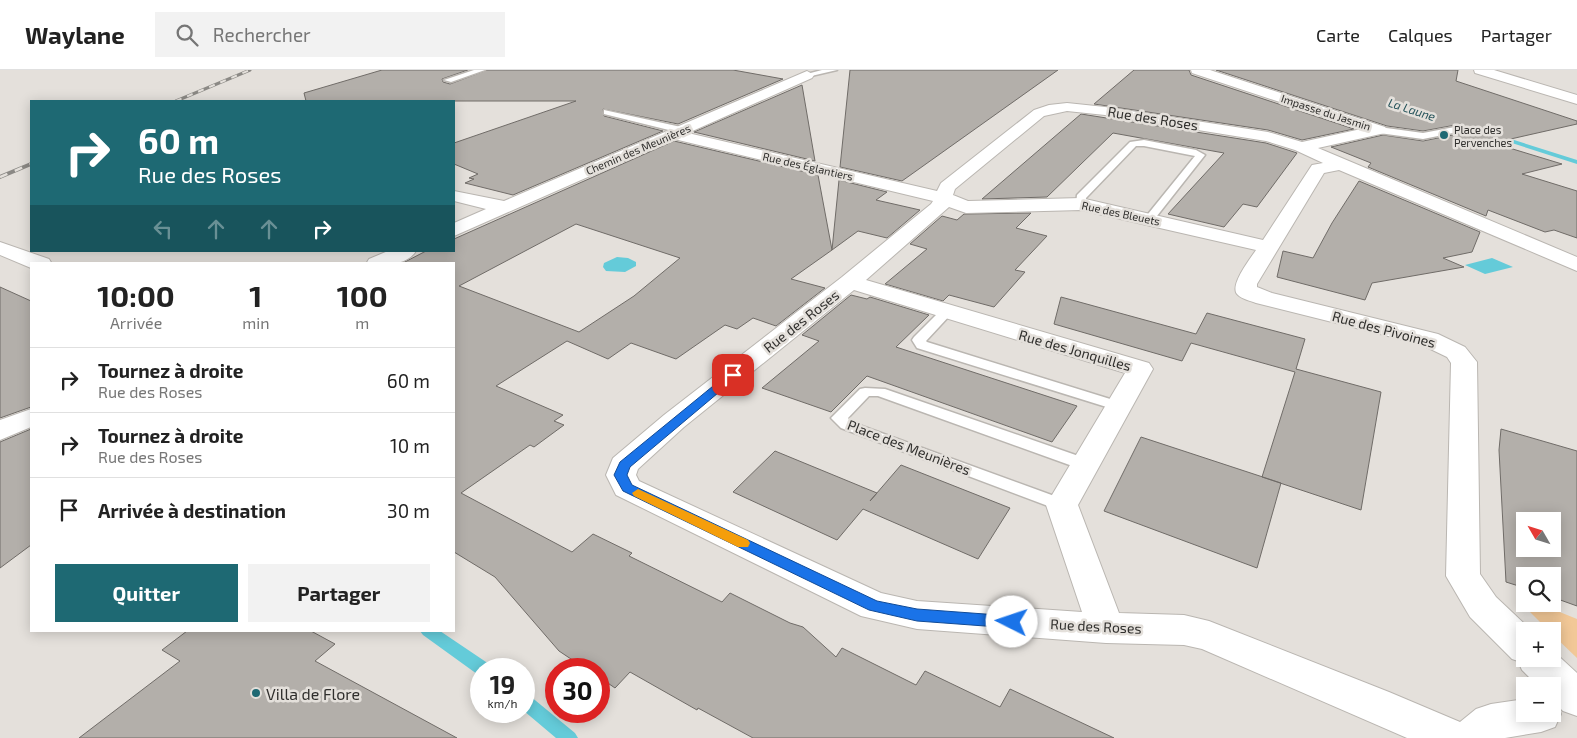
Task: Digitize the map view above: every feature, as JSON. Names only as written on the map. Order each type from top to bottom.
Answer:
[{"type":"street","points":[[790,70],[804,72],[807,75]]},
{"type":"street","name":"Impasse du Jasmin","points":[[1197,70],[1379,130]]},
{"type":"street","points":[[1480,70],[1577,100]]},
{"type":"street","name":"Chemin des Meunières","points":[[455,230],[807,75]]},
{"type":"street","name":"Rue des Roses","points":[[1451,738],[1375,704],[1209,636],[1184,630],[1106,628],[917,615],[874,606],[627,488],[620,475],[624,465],[674,422],[850,282],[940,207],[947,187],[1039,113],[1059,107],[1115,112],[1268,137],[1301,147],[1577,265]]},
{"type":"street","name":"Impasse du Jasmin","points":[[1301,147],[1379,130]]},
{"type":"street","name":"Rue des Églantiers","points":[[677,132],[944,198]]},
{"type":"street","name":"Rue des Pivoines","points":[[1341,164],[1318,169],[1246,284],[1246,291],[1264,298],[1429,339],[1456,352],[1464,362],[1463,576],[1483,607],[1516,639]]},
{"type":"street","points":[[455,196],[504,207]]},
{"type":"street","name":"Rue des Bleuets","points":[[944,198],[966,207],[1081,204],[1268,247]]},
{"type":"street","points":[[0,248],[36,262]]},
{"type":"street","points":[[382,262],[404,252]]},
{"type":"street","name":"Rue des Jonquilles","points":[[850,282],[1140,369],[1084,464],[1062,506]]},
{"type":"street","points":[[0,431],[30,418]]},
{"type":"street","points":[[1062,506],[1106,628]]},
{"type":"street","points":[[1544,667],[1577,699]]},
{"type":"street","points":[[1561,711],[1577,708]]},
{"type":"street","points":[[1472,738],[1490,722],[1516,718]]},
{"type":"lane","points":[[448,80],[481,70]]},
{"type":"lane","points":[[807,75],[833,70]]},
{"type":"lane","points":[[607,112],[677,132]]},
{"type":"lane","points":[[1379,130],[1423,136],[1460,129]]},
{"type":"lane","points":[[1081,204],[1081,197],[1133,144],[1144,143],[1200,155],[1149,219]]},
{"type":"lane","points":[[947,312],[919,340],[922,345],[1118,406]]},
{"type":"lane","name":"Place des Meunières","points":[[1062,506],[846,425],[839,418],[865,392],[880,392],[1084,464]]},
{"type":"shaded area","points":[[1530,612],[1560,612],[1577,619],[1577,658],[1561,643],[1561,622],[1540,622]]},
{"type":"water","points":[[617,257],[628,258],[636,262],[636,266],[625,272],[606,271],[603,267],[604,263]]},
{"type":"water","points":[[1492,258],[1513,267],[1485,274],[1465,265]]},
{"type":"building","points":[[382,70],[468,70],[442,79],[443,82],[450,84],[487,70],[733,70],[783,79],[678,124],[603,109],[604,116],[663,131],[513,195],[465,183],[474,179],[469,178],[478,174],[455,164],[455,143],[576,101],[306,100],[304,93]]},
{"type":"building","points":[[850,70],[1058,70],[902,181],[840,167]]},
{"type":"building","points":[[1134,70],[1189,70],[1191,75],[1354,129],[1302,140],[1268,130],[1094,104]]},
{"type":"building","points":[[1216,70],[1458,70],[1456,81],[1577,121],[1577,124],[1493,143],[1562,164],[1522,174],[1577,191],[1577,238],[1554,230],[1545,232],[1488,210],[1486,216],[1368,167],[1371,163],[1331,147],[1383,135],[1423,141],[1463,133],[1466,129],[1461,124],[1423,131],[1387,126]]},
{"type":"building","points":[[802,85],[815,161],[694,132]]},
{"type":"building","points":[[1081,114],[1266,143],[1297,153],[1257,207],[1243,204],[1224,227],[1168,214],[1224,153],[1113,133],[1047,197],[982,199]]},
{"type":"building","points":[[674,141],[818,175],[832,250],[791,279],[825,288],[776,326],[753,318],[737,329],[725,325],[676,359],[631,343],[608,359],[567,341],[496,386],[563,415],[554,421],[564,425],[534,447],[530,445],[461,493],[572,552],[593,534],[632,553],[629,556],[722,602],[730,593],[790,623],[803,627],[836,657],[842,648],[916,685],[925,671],[1000,707],[1010,689],[1114,738],[753,738],[698,708],[697,710],[630,672],[615,688],[610,685],[610,658],[570,658],[559,651],[495,577],[455,553],[455,262],[405,262],[424,252],[455,252],[455,239]],"holes":[[[576,224],[680,258],[634,296],[579,332],[459,286]]]},
{"type":"building","points":[[839,180],[887,192],[876,200],[920,210],[887,238],[858,231],[832,250]]},
{"type":"building","points":[[1359,181],[1480,232],[1472,252],[1443,258],[1464,267],[1372,283],[1365,300],[1277,277],[1283,251],[1313,258],[1332,223]]},
{"type":"building","points":[[1031,213],[1016,228],[1047,236],[1015,270],[1025,272],[994,307],[949,295],[943,301],[885,284],[927,249],[910,244],[942,216],[957,220],[964,214]]},
{"type":"building","points":[[0,287],[30,301],[30,407],[0,418]]},
{"type":"building","points":[[851,295],[867,299],[870,297],[929,315],[896,347],[1077,406],[1052,442],[867,376],[831,412],[762,388],[819,341],[802,335]]},
{"type":"building","points":[[1061,297],[1196,334],[1207,313],[1305,339],[1296,369],[1381,392],[1361,510],[1262,477],[1295,372],[1191,343],[1182,361],[1054,324]]},
{"type":"building","points":[[30,429],[30,546],[0,568],[0,442]]},
{"type":"building","points":[[1501,429],[1577,451],[1577,606],[1561,600],[1561,567],[1516,567],[1516,585],[1506,582],[1499,450]]},
{"type":"building","points":[[1141,437],[1281,483],[1257,568],[1104,511]]},
{"type":"building","points":[[775,451],[877,493],[901,465],[1010,508],[978,559],[863,509],[837,540],[733,492]]},
{"type":"building","name":"Villa de Flore","points":[[186,632],[313,632],[335,644],[315,661],[457,738],[79,738],[180,661],[162,650]]},
{"type":"waterway","name":"La Laune","points":[[1495,136],[1577,162]]},
{"type":"waterway","points":[[429,632],[470,660]]},
{"type":"waterway","points":[[535,710],[569,738]]},
{"type":"railway","points":[[178,100],[250,70]]},
{"type":"railway","points":[[0,177],[30,164]]},
{"type":"slow traffic","points":[[638,493],[743,543]]},
{"type":"place","name":"Place des Pervenches","points":[[1444,135]]},
{"type":"place","name":"Villa de Flore","points":[[256,693]]},
{"type":"route","points":[[733,375],[624,465],[620,475],[627,488],[874,606],[917,615],[1012,622]]}]
